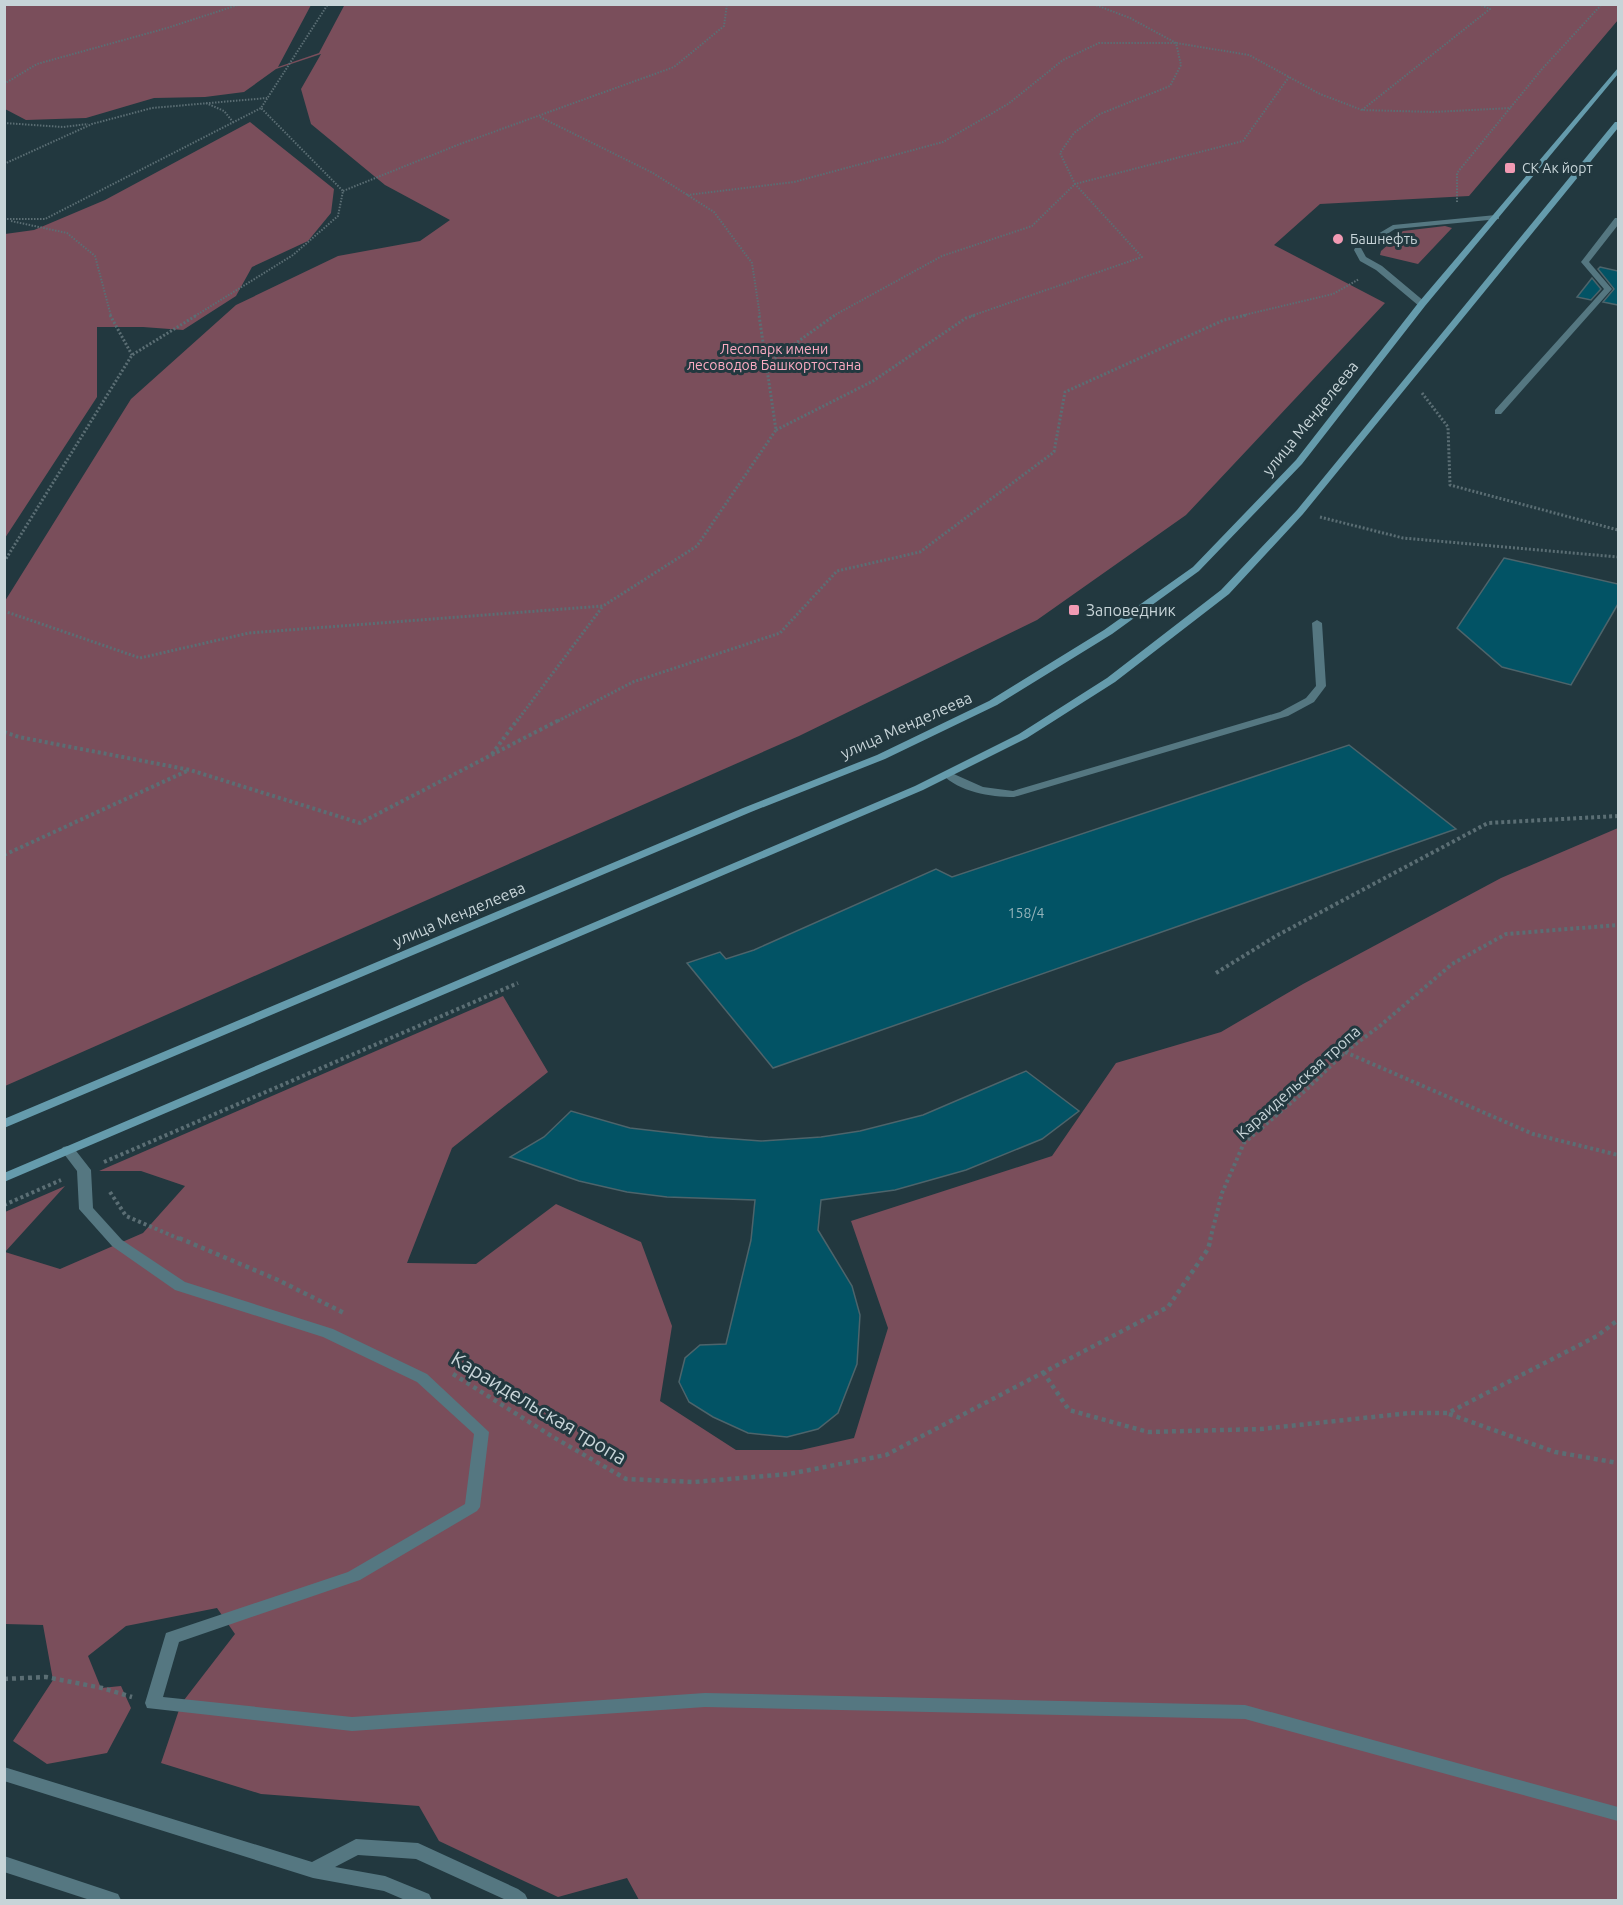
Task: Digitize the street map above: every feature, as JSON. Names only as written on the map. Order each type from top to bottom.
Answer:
[{"type":"main road","name":"улица Менделеева","points":[[4,1124],[747,810],[881,757],[993,703],[1108,632],[1196,569],[1299,462],[1422,304],[1618,70]]},
{"type":"main road","points":[[4,1178],[665,897],[947,774],[1023,736],[1112,680],[1225,592],[1300,512],[1618,124]]},
{"type":"street","points":[[1370,241],[1393,227],[1496,217]]},
{"type":"street","points":[[1498,412],[1608,289],[1585,262],[1618,220]]},
{"type":"street","points":[[1358,250],[1363,259],[1379,268],[1422,304]]},
{"type":"street","points":[[947,774],[968,786],[991,794],[1014,794],[1284,714],[1310,700],[1321,686],[1317,623]]},
{"type":"street","points":[[68,1150],[84,1170],[86,1209],[117,1243],[180,1286],[328,1333],[422,1378],[482,1432],[472,1507],[354,1576],[172,1638],[153,1703],[352,1724],[705,1700],[1245,1712],[1618,1814]]},
{"type":"street","points":[[4,1774],[313,1869],[385,1884],[423,1900]]},
{"type":"street","points":[[313,1869],[356,1847],[418,1851],[519,1900]]},
{"type":"street","points":[[4,1863],[112,1900]]},
{"type":"path","points":[[4,84],[37,64],[167,28],[241,4]]},
{"type":"path","points":[[4,219],[45,219],[261,108],[328,4]]},
{"type":"path","points":[[343,191],[460,144],[674,67],[724,26],[728,4]]},
{"type":"path","points":[[492,755],[603,606],[697,546],[776,430],[873,381],[966,318],[1142,257],[1075,184],[1059,153],[1074,133],[1100,114],[1170,86],[1181,65],[1176,43],[1130,18],[1093,4]]},
{"type":"path","points":[[1362,110],[1490,9],[1478,4]]},
{"type":"path","points":[[1456,221],[1457,174],[1542,69],[1602,4]]},
{"type":"path","points":[[687,195],[794,182],[943,142],[1008,104],[1063,60],[1099,43],[1176,43],[1249,55],[1320,94],[1362,110],[1433,112],[1511,108]]},
{"type":"path","points":[[768,363],[844,308],[942,256],[1032,226],[1075,184],[1243,141],[1289,77]]},
{"type":"path","points":[[4,123],[63,127],[92,124],[152,108],[267,98]]},
{"type":"path","points":[[206,102],[225,111],[233,122]]},
{"type":"path","points":[[261,108],[343,191]]},
{"type":"path","points":[[540,117],[653,173],[714,212],[752,263],[776,430]]},
{"type":"path","points":[[4,164],[92,124]]},
{"type":"path","points":[[4,562],[132,355],[293,255],[338,216],[343,191]]},
{"type":"path","points":[[4,219],[67,233],[95,256],[109,313],[132,355]]},
{"type":"path","points":[[4,732],[19,737],[190,770],[360,823],[633,682],[780,633],[837,571],[920,552],[1054,452],[1065,392],[1224,320],[1333,294],[1379,268]]},
{"type":"path","points":[[1421,392],[1448,427],[1450,485],[1618,530]]},
{"type":"path","points":[[1300,512],[1403,538],[1618,557]]},
{"type":"path","points":[[4,611],[140,658],[249,633],[603,606]]},
{"type":"path","points":[[4,855],[190,770]]},
{"type":"path","points":[[1216,973],[1276,936],[1488,823],[1618,816]]},
{"type":"path","name":"Караидельская тропа","points":[[452,1373],[553,1437],[626,1479],[694,1482],[789,1474],[886,1455],[1168,1307],[1208,1249],[1222,1193],[1244,1143],[1307,1089],[1345,1052],[1381,1025],[1452,964],[1506,934],[1618,926]]},
{"type":"path","points":[[1345,1052],[1533,1134],[1618,1155]]},
{"type":"path","points":[[106,1186],[126,1216],[278,1280],[350,1316]]},
{"type":"path","points":[[1448,1413],[1598,1336],[1618,1320]]},
{"type":"path","points":[[1043,1372],[1069,1410],[1148,1432],[1261,1429],[1410,1413],[1448,1413],[1555,1452],[1618,1463]]},
{"type":"path","points":[[4,1679],[46,1677],[102,1688],[153,1703]]},
{"type":"green space","name":"Лесопарк имени лесоводов Башкортостана","points":[[345,4],[1618,4],[1618,20],[1469,196],[1320,204],[1274,245],[1385,303],[1186,515],[1037,620],[799,736],[5,1086],[5,601],[131,399],[236,305],[338,256],[420,241],[450,220],[385,185],[311,124],[301,89],[321,54],[276,69],[244,92],[205,97],[154,98],[86,118],[26,120],[5,109],[5,5],[311,5],[278,67],[319,53]]},
{"type":"green space","points":[[250,122],[334,189],[331,213],[308,241],[252,267],[236,296],[183,330],[97,327],[97,397],[5,538],[5,234],[34,230],[105,200]]},
{"type":"green space","points":[[1445,226],[1452,228],[1418,264],[1380,255],[1381,251],[1403,231]]},
{"type":"green space","points":[[1618,828],[1618,1900],[639,1900],[627,1878],[558,1897],[439,1841],[419,1806],[261,1794],[161,1763],[181,1704],[235,1634],[217,1608],[126,1626],[88,1656],[101,1688],[121,1686],[131,1708],[107,1753],[47,1764],[13,1741],[53,1680],[43,1625],[5,1624],[5,1252],[60,1269],[143,1233],[185,1186],[141,1171],[99,1171],[503,996],[548,1072],[452,1148],[407,1263],[476,1264],[556,1204],[641,1242],[672,1326],[660,1401],[736,1450],[801,1450],[854,1438],[888,1328],[851,1221],[1052,1156],[1116,1063],[1221,1032],[1303,984],[1501,878]]},
{"type":"green space","points":[[65,1186],[5,1252],[5,1212]]},
{"type":"building","points":[[1600,267],[1618,271],[1618,305],[1603,302],[1614,289],[1598,269]]},
{"type":"building","points":[[1592,278],[1601,289],[1591,300],[1577,297]]},
{"type":"building","points":[[1504,558],[1618,584],[1618,604],[1571,685],[1502,667],[1457,628]]},
{"type":"building","points":[[1349,745],[1456,829],[773,1068],[687,963],[720,952],[726,959],[754,950],[936,869],[952,877]]},
{"type":"building","points":[[1026,1071],[1079,1111],[1042,1139],[966,1170],[895,1190],[821,1200],[818,1230],[852,1286],[860,1315],[857,1364],[838,1413],[818,1429],[787,1437],[748,1433],[713,1417],[689,1402],[679,1382],[685,1358],[700,1345],[726,1344],[751,1240],[755,1200],[667,1197],[627,1192],[579,1181],[510,1157],[544,1137],[571,1111],[630,1128],[708,1137],[761,1141],[821,1137],[860,1131],[923,1115]]},
{"type":"place","name":"СК Ак йорт","points":[[1510,168]]},
{"type":"place","name":"Башнефть","points":[[1338,239]]},
{"type":"place","name":"Заповедник","points":[[1074,610]]}]
